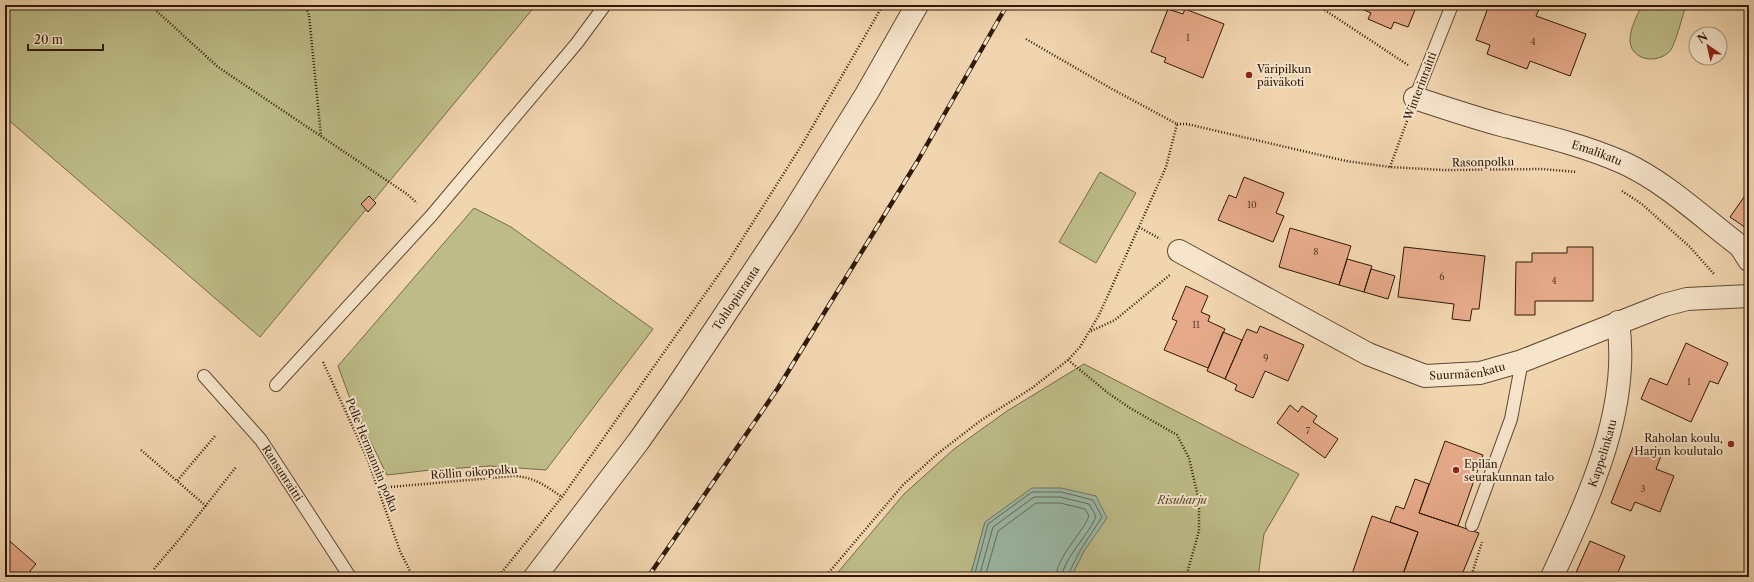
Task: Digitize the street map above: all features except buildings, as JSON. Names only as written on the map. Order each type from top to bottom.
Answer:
[{"type":"street","name":"Tohlopinranta","points":[[535,577],[584,514],[674,391],[788,220],[867,93],[917,5]]},
{"type":"street","name":"Emalikatu","points":[[1415,98],[1472,117],[1565,142],[1596,152],[1625,164],[1653,180],[1740,246],[1749,260]]},
{"type":"street","name":"Suurmäenkatu","points":[[1186,255],[1368,354],[1425,376],[1480,373],[1522,362],[1664,304],[1687,299],[1739,296]]},
{"type":"street","name":"Kappelinkatu","points":[[1552,577],[1582,512],[1610,432],[1620,375],[1621,342],[1618,322]]},
{"type":"lane","points":[[276,385],[431,216],[578,43],[606,5]]},
{"type":"lane","name":"Winterinraitti","points":[[1415,98],[1452,5]]},
{"type":"lane","points":[[1472,525],[1511,419],[1522,362]]},
{"type":"lane","name":"Ransunraitti","points":[[204,376],[261,440],[350,577]]},
{"type":"path","points":[[150,5],[218,67],[407,194],[431,216]]},
{"type":"path","points":[[305,5],[309,15],[321,137]]},
{"type":"path","points":[[498,577],[562,497],[729,260],[803,143],[883,5]]},
{"type":"path","points":[[1317,5],[1424,75]]},
{"type":"path","points":[[825,577],[882,508],[908,480],[980,421],[1032,388],[1068,360],[1080,347],[1090,332],[1166,167],[1177,124],[1112,89],[1026,39]]},
{"type":"path","name":"Winterinraitti","points":[[1390,167],[1415,98]]},
{"type":"path","name":"Rasonpolku","points":[[1177,124],[1187,124],[1346,161],[1390,167],[1443,170],[1543,168],[1579,172]]},
{"type":"path","points":[[1620,190],[1642,204],[1739,296]]},
{"type":"path","points":[[1090,332],[1114,320],[1186,255]]},
{"type":"path","name":"Pelle Hermannin polku","points":[[319,339],[323,363],[342,402],[379,488],[400,551],[413,577]]},
{"type":"path","points":[[1068,360],[1108,393],[1130,408],[1177,435],[1189,458],[1199,501],[1199,531],[1186,576],[1198,577]]},
{"type":"path","points":[[177,481],[215,436]]},
{"type":"path","points":[[141,450],[206,506]]},
{"type":"path","points":[[154,569],[236,467]]},
{"type":"path","name":"Röllin oikopolku","points":[[379,488],[525,476],[537,481],[562,497],[584,514]]},
{"type":"green space","points":[[5,5],[536,5],[260,337],[5,117]]},
{"type":"green space","points":[[1642,5],[1686,5],[1672,48],[1665,55],[1658,58],[1652,59],[1639,56],[1631,47],[1631,31]]},
{"type":"green space","points":[[1100,172],[1136,193],[1096,263],[1059,242]]},
{"type":"green space","points":[[474,208],[511,227],[653,329],[546,470],[490,466],[387,475],[352,404],[338,366]]},
{"type":"green space","name":"Risuharju","points":[[1084,364],[1299,474],[1264,534],[1258,577],[1071,577],[1084,551],[985,522],[970,577],[834,577],[904,494],[954,449],[1007,411]]},
{"type":"water","points":[[1032,488],[1061,488],[1096,496],[1107,518],[1084,551],[1071,577],[970,577],[985,522]]},
{"type":"railway","points":[[648,577],[778,388],[917,162],[1007,5]]},
{"type":"place","name":"Väripilkun päiväkoti","points":[[1249,75]]},
{"type":"place","name":"Raholan koulu, Harjun koulutalo","points":[[1731,444]]},
{"type":"place","name":"Epilän seurakunnan talo","points":[[1456,470]]}]
